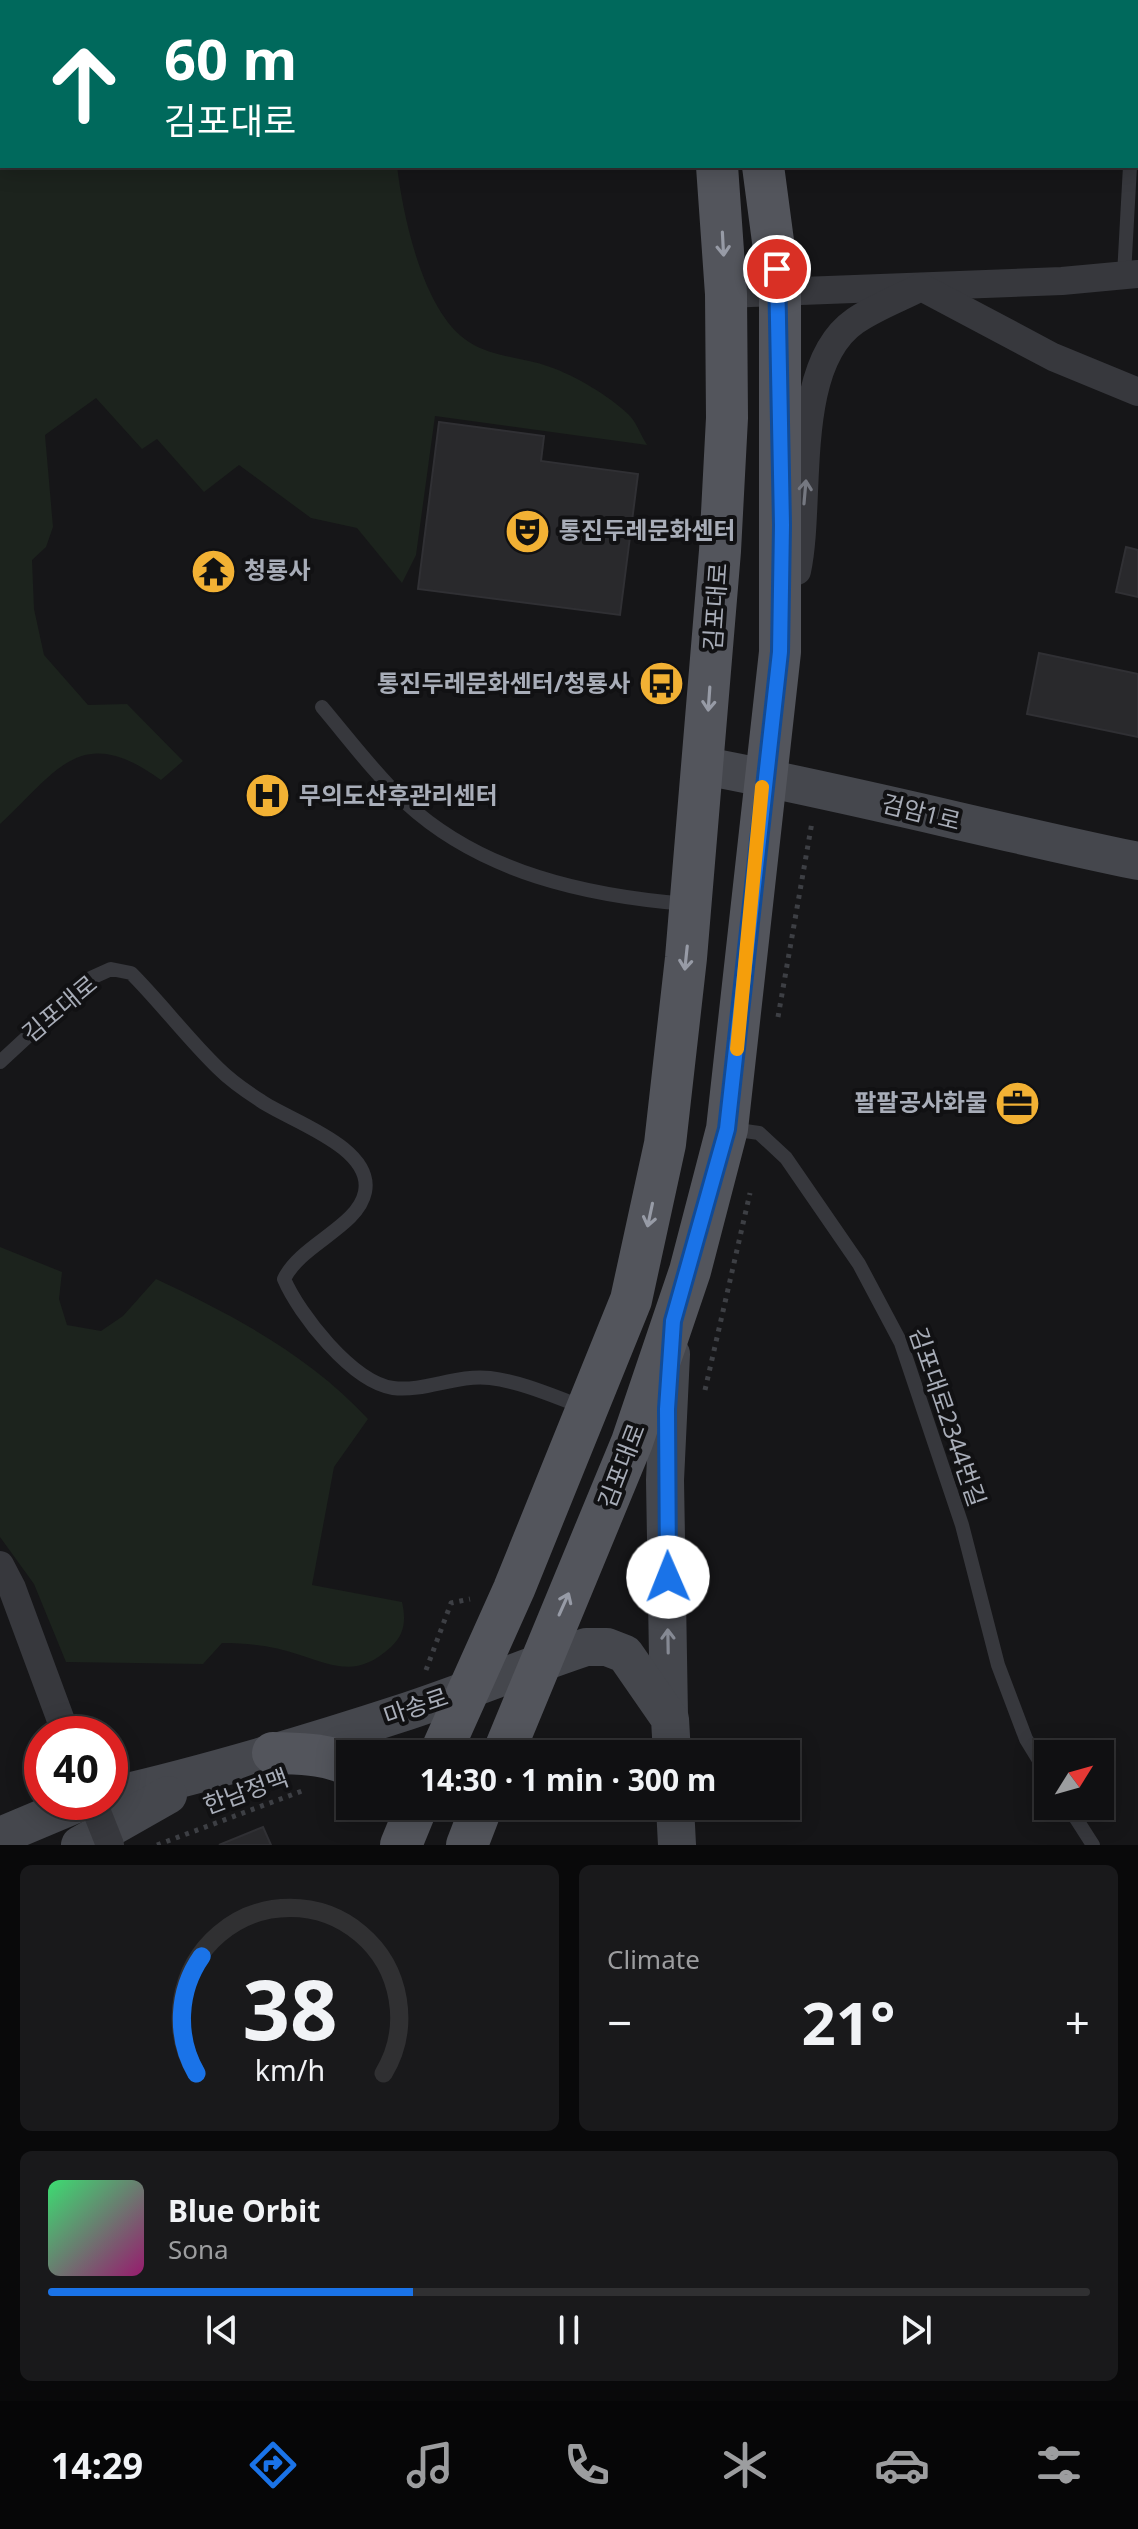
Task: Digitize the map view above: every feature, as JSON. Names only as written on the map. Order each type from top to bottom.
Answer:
[{"type":"main road","name":"김포대로","points":[[446,1740],[631,1300],[665,1144],[704,766],[726,433],[726,294],[717,168]]},
{"type":"main road","name":"김포대로","points":[[509,1740],[632,1442],[673,1321],[727,1129],[746,978],[763,777],[780,652],[780,294],[763,168]]},
{"type":"main road","points":[[273,1753],[312,1755],[336,1762]]},
{"type":"main road","points":[[388,1845],[390,1820]]},
{"type":"main road","points":[[401,1845],[411,1820]]},
{"type":"main road","points":[[467,1845],[477,1820]]},
{"type":"street","points":[[726,294],[780,294],[1131,275]]},
{"type":"street","points":[[921,287],[1053,357],[1138,392]]},
{"type":"street","points":[[780,652],[799,564],[814,390],[825,358],[853,322],[921,287]]},
{"type":"street","name":"검암1로","points":[[704,766],[1138,861]]},
{"type":"street","points":[[671,1736],[665,1480],[673,1321]]},
{"type":"street","points":[[0,1565],[12,1588],[59,1716]]},
{"type":"street","name":"마송로","points":[[128,1792],[201,1775],[273,1753],[586,1647],[607,1647],[625,1654],[671,1736]]},
{"type":"street","name":"마송로","points":[[80,1845],[201,1775]]},
{"type":"street","points":[[0,1836],[38,1820]]},
{"type":"street","points":[[100,1820],[110,1845]]},
{"type":"street","points":[[676,1820],[677,1845]]},
{"type":"lane","points":[[1130,168],[1131,275]]},
{"type":"lane","points":[[322,707],[405,802],[461,845],[521,873],[621,898],[691,904]]},
{"type":"lane","name":"김포대로","points":[[0,1062],[91,978],[111,969],[131,973],[219,1069],[262,1102],[323,1134],[352,1157],[364,1172],[365,1191],[358,1210],[293,1260],[284,1279],[293,1299],[344,1359],[366,1379],[392,1388],[487,1378],[519,1384],[587,1409]]},
{"type":"lane","name":"김포대로2344번길","points":[[727,1129],[759,1133],[786,1158],[859,1264],[901,1343],[962,1525],[998,1665],[1034,1752]]},
{"type":"lane","points":[[1077,1820],[1093,1845]]},
{"type":"path","name":"한남정맥","points":[[157,1845],[308,1789]]},
{"type":"shaded area","points":[[0,168],[397,168],[404,211],[418,262],[439,309],[453,328],[479,347],[550,367],[592,387],[631,417],[647,445],[435,416],[416,555],[402,583],[357,528],[311,518],[239,465],[204,492],[157,439],[142,449],[96,398],[45,435],[53,527],[46,547],[32,560],[34,609],[44,655],[88,705],[127,704],[183,761],[161,780],[134,763],[110,755],[90,754],[56,771],[0,824]]},
{"type":"shaded area","points":[[0,1247],[62,1272],[59,1299],[67,1325],[101,1331],[123,1316],[156,1279],[269,1339],[321,1376],[368,1419],[334,1467],[312,1585],[402,1602],[403,1626],[391,1647],[368,1663],[347,1667],[271,1647],[232,1643],[222,1643],[203,1664],[66,1662],[34,1584],[0,1537]]},
{"type":"building","name":"통진두레문화센터","points":[[439,422],[544,436],[541,461],[638,474],[620,615],[418,589]]},
{"type":"building","points":[[1126,547],[1138,550],[1138,597],[1116,592]]},
{"type":"building","points":[[1039,653],[1138,674],[1138,737],[1027,714]]},
{"type":"building","points":[[263,1827],[271,1845],[219,1845]]},
{"type":"slow traffic","points":[[737,1049],[762,787]]},
{"type":"place","name":"통진두레문화센터","points":[[528,531]]},
{"type":"place","name":"청룡사","points":[[213,571]]},
{"type":"place","name":"통진두레문화센터/청룡사","points":[[661,684]]},
{"type":"place","name":"무의도산후관리센터","points":[[268,796]]},
{"type":"place","name":"팔팔공사화물","points":[[1018,1103]]},
{"type":"route","points":[[668,1577],[665,1480],[673,1321],[690,1271],[727,1129],[746,978],[763,777],[780,652],[782,525],[780,294],[777,269]]}]
